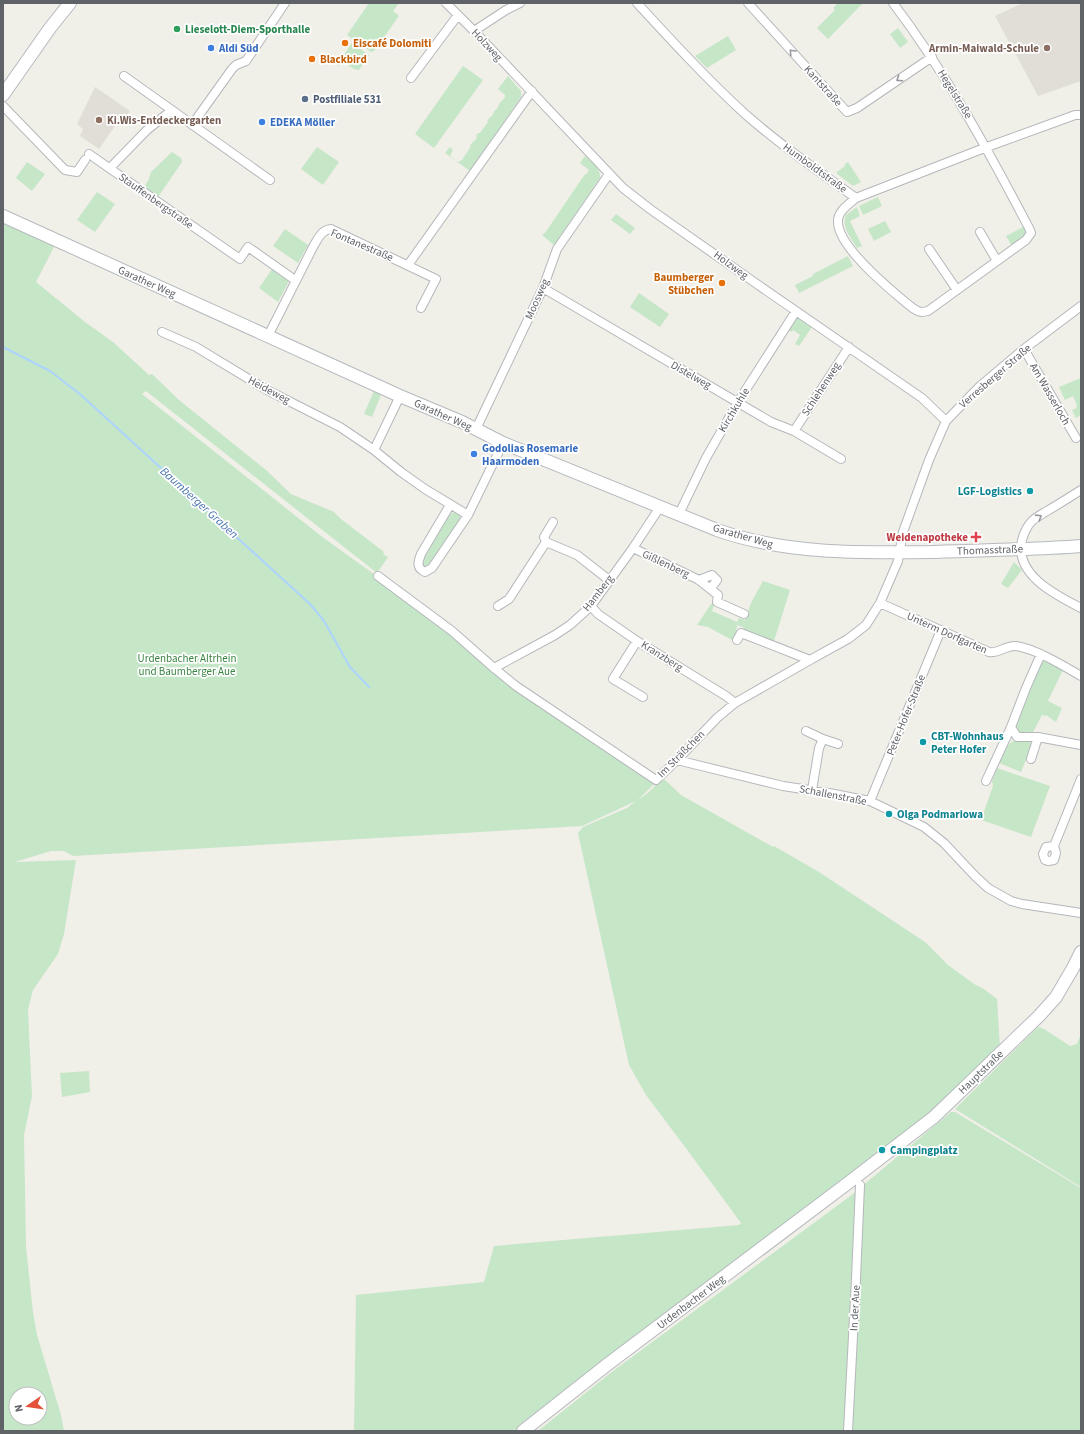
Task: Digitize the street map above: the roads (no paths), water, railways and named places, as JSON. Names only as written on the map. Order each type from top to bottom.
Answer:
[{"type":"street","points":[[3,95],[50,28],[70,3]]},
{"type":"street","points":[[192,125],[232,69],[246,61],[285,3]]},
{"type":"street","name":"Holzweg","points":[[446,3],[624,188],[796,311],[922,398],[946,421]]},
{"type":"street","points":[[474,31],[506,10],[520,3]]},
{"type":"street","name":"Humboldtstraße","points":[[637,3],[696,66],[745,114],[803,160],[856,198],[986,147],[1075,115],[1081,115]]},
{"type":"street","name":"Kantstraße","points":[[748,3],[847,112],[857,108],[932,57]]},
{"type":"street","name":"Hegelstraße","points":[[893,3],[932,57],[986,147],[1029,228],[1030,233],[1026,240],[997,261]]},
{"type":"street","points":[[411,78],[458,15]]},
{"type":"street","points":[[124,76],[270,180]]},
{"type":"street","points":[[408,265],[460,195],[532,91]]},
{"type":"street","name":"Stauffenbergstraße","points":[[3,106],[66,170],[77,172],[87,157],[110,168],[240,259],[248,247],[295,280]]},
{"type":"street","points":[[110,168],[147,130],[172,110]]},
{"type":"street","name":"Moosweg","points":[[476,430],[543,288],[557,249],[609,174]]},
{"type":"street","points":[[856,198],[840,214],[837,220],[845,240],[857,256],[892,292],[915,309],[922,312],[928,311],[997,261],[980,232]]},
{"type":"street","name":"Garather Weg","points":[[3,216],[503,443],[728,533],[772,545],[847,552],[900,552]]},
{"type":"street","name":"Fontanestraße","points":[[268,336],[313,247],[320,236],[327,230],[331,229],[436,279],[421,308]]},
{"type":"street","points":[[929,249],[957,290]]},
{"type":"street","name":"Distelweg","points":[[543,288],[771,422],[794,431],[841,459]]},
{"type":"street","points":[[1079,308],[1081,317]]},
{"type":"street","name":"Verresberger Straße","points":[[900,552],[903,532],[929,460],[946,421],[980,386],[1024,349],[1079,308]]},
{"type":"street","name":"Kirchkuhle","points":[[679,514],[706,458],[738,402],[796,311]]},
{"type":"street","name":"Heideweg","points":[[162,332],[196,347],[267,390],[340,427],[374,450],[400,472],[424,489],[468,515]]},
{"type":"street","name":"Schlehenweg","points":[[794,431],[849,347]]},
{"type":"street","name":"Am Wasserloch","points":[[1024,349],[1076,438]]},
{"type":"street","points":[[374,450],[400,396]]},
{"type":"street","points":[[450,505],[418,561],[418,566],[425,572],[432,568],[468,515],[503,443]]},
{"type":"street","points":[[1081,490],[1032,521],[1024,532],[1021,549],[1026,569],[1034,578],[1058,596],[1081,608]]},
{"type":"street","name":"Hamberg","points":[[494,668],[555,635],[570,625],[591,606],[633,548],[660,506]]},
{"type":"street","points":[[552,522],[544,537],[546,542],[577,556],[609,580]]},
{"type":"street","points":[[498,606],[509,599],[546,542]]},
{"type":"street","name":"Thomasstraße","points":[[900,552],[1081,546]]},
{"type":"street","name":"Gißlenberg","points":[[633,548],[699,580],[718,594],[717,602],[744,614]]},
{"type":"street","name":"Im Sträßchen","points":[[378,576],[452,631],[494,668],[528,694],[656,780],[717,718],[735,704],[848,639],[866,624],[880,603],[898,561],[900,552]]},
{"type":"street","name":"Unterm Dorfgarten","points":[[880,603],[992,652],[1016,646],[1041,654],[1081,676]]},
{"type":"street","name":"Kranzberg","points":[[591,606],[598,614],[637,641],[726,696],[735,704]]},
{"type":"street","name":"Peter-Hofer-Straße","points":[[870,801],[941,630]]},
{"type":"street","points":[[737,640],[741,633],[810,660]]},
{"type":"street","points":[[637,641],[613,679],[643,697]]},
{"type":"street","points":[[986,781],[1011,727],[1041,654]]},
{"type":"street","points":[[1011,727],[1017,737]]},
{"type":"street","points":[[806,731],[838,744]]},
{"type":"street","points":[[1004,743],[1017,737],[1038,738],[1081,745]]},
{"type":"street","points":[[812,790],[819,748],[823,738]]},
{"type":"street","points":[[1030,759],[1038,738]]},
{"type":"street","points":[[691,745],[691,752],[698,765]]},
{"type":"street","name":"Schallenstraße","points":[[677,760],[770,783],[870,801],[924,827],[944,843],[984,884],[1011,901],[1081,913]]},
{"type":"street","points":[[1054,846],[1081,779]]},
{"type":"street","name":"Hauptstraße","points":[[860,1179],[934,1117],[1039,1016],[1056,997],[1081,952]]},
{"type":"street","name":"Urdenbacher Weg","points":[[523,1431],[608,1364],[860,1179]]},
{"type":"street","name":"In der Aue","points":[[848,1431],[860,1179]]},
{"type":"waterway","name":"Baumberger Graben","points":[[3,347],[50,371],[81,395],[311,605],[324,621],[350,667],[369,687]]},
{"type":"place","name":"Lieselott-Diem-Sporthalle","points":[[177,29]]},
{"type":"place","name":"Eiscafé Dolomiti","points":[[345,43]]},
{"type":"place","name":"Aldi Süd","points":[[211,48]]},
{"type":"place","name":"Armin-Maiwald-Schule","points":[[1047,48]]},
{"type":"place","name":"Blackbird","points":[[312,59]]},
{"type":"place","name":"Postfiliale 531","points":[[305,99]]},
{"type":"place","name":"Ki.Wis-Entdeckergarten","points":[[99,120]]},
{"type":"place","name":"EDEKA Möller","points":[[262,122]]},
{"type":"place","name":"Baumberger Stübchen","points":[[722,283]]},
{"type":"place","name":"Godolias Rosemarie Haarmoden","points":[[474,454]]},
{"type":"place","name":"LGF-Logistics","points":[[1030,491]]},
{"type":"place","name":"Weidenapotheke","points":[[976,537]]},
{"type":"place","name":"CBT-Wohnhaus Peter Hofer","points":[[923,742]]},
{"type":"place","name":"Olga Podmariowa","points":[[889,814]]},
{"type":"place","name":"Campingplatz","points":[[882,1150]]},
{"type":"park label","name":"Urdenbacher Altrhein und Baumberger Aue","points":[[187,664]]}]
